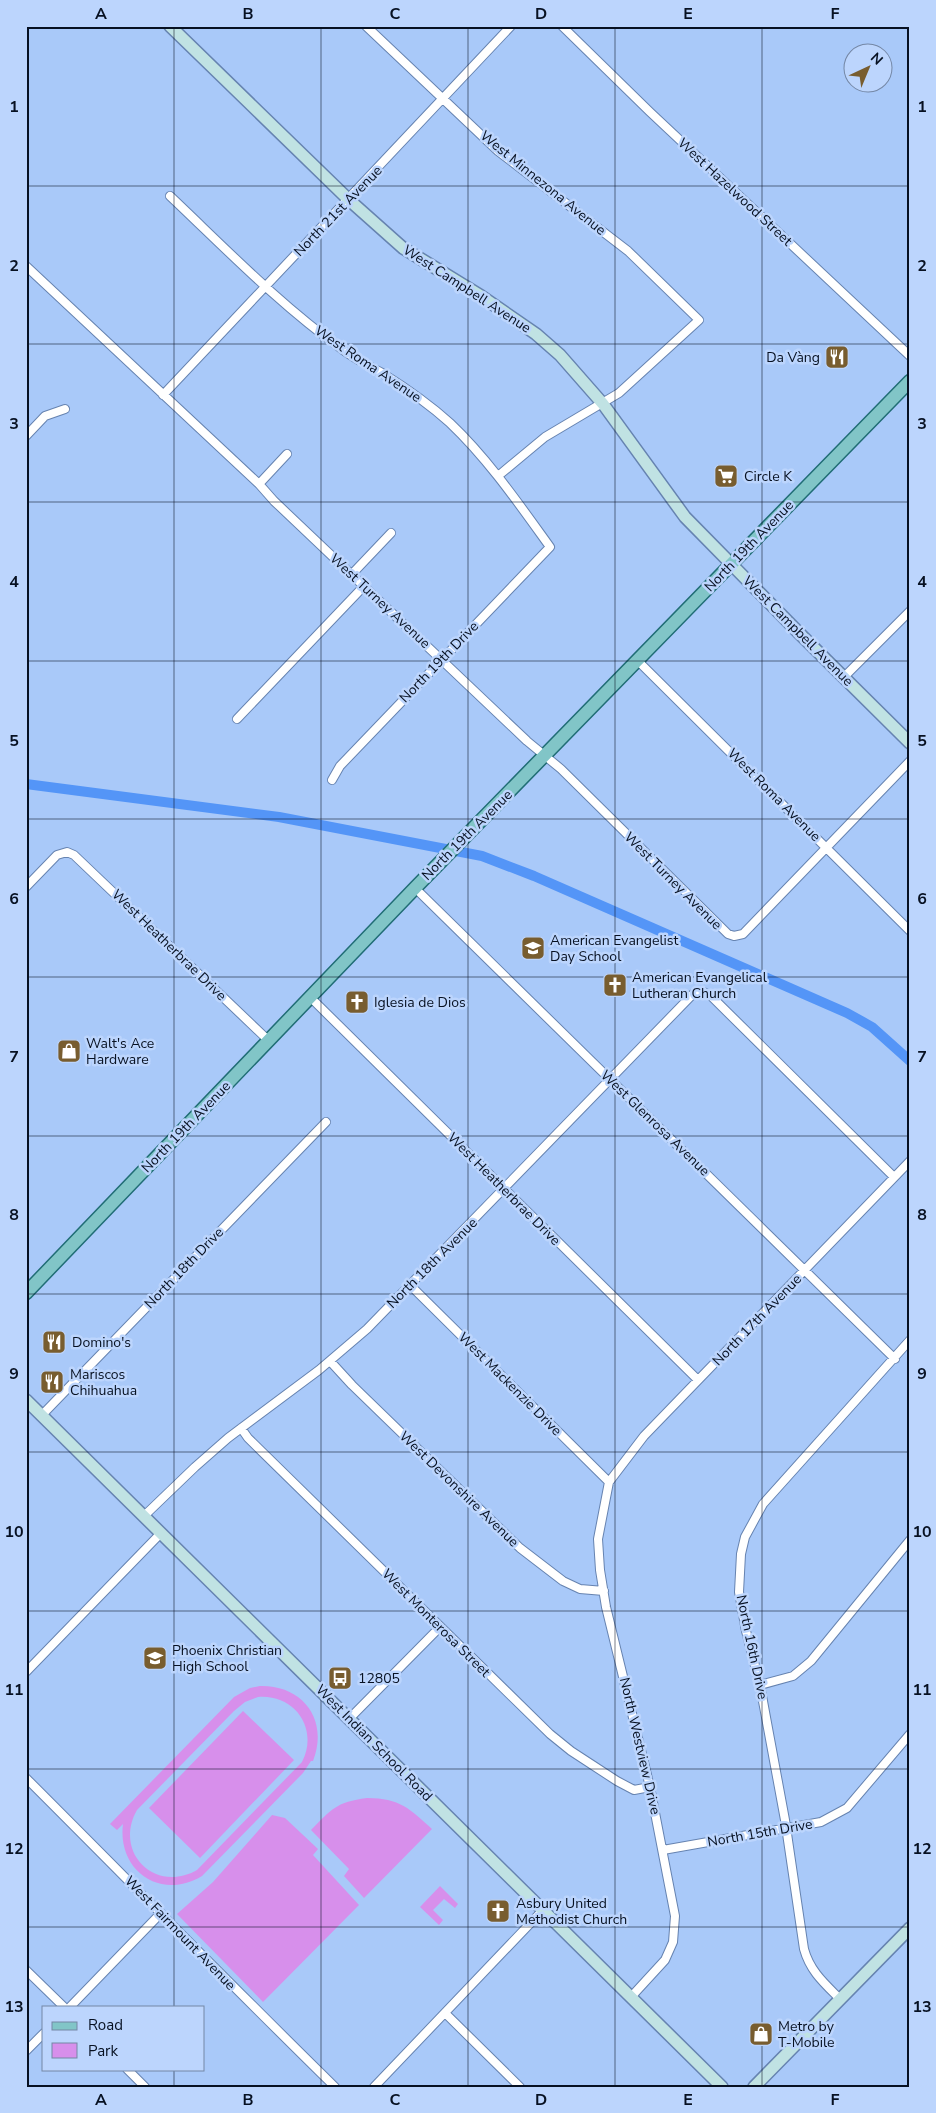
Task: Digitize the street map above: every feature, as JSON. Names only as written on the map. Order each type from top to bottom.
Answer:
[{"type":"main road","name":"North 19th Avenue","points":[[26,1293],[444,858],[910,381]]},
{"type":"street","name":"West Campbell Avenue","points":[[170,26],[348,200],[403,248],[481,296],[536,334],[560,355],[603,404],[640,453],[675,505],[910,743]]},
{"type":"street","name":"West Minnezona Avenue","points":[[366,26],[498,151],[628,251],[699,320],[633,381],[603,404]]},
{"type":"street","name":"North 21st Avenue","points":[[163,395],[444,100],[511,26]]},
{"type":"street","name":"West Hazelwood Street","points":[[562,26],[650,112],[910,356]]},
{"type":"street","name":"West Roma Avenue","points":[[170,196],[308,324],[344,352],[383,374],[450,424],[498,476],[550,547]]},
{"type":"street","name":"West Turney Avenue","points":[[26,266],[259,484],[274,501],[527,741],[561,769],[722,930],[734,936],[743,934],[827,848]]},
{"type":"street","points":[[498,476],[545,437],[603,404]]},
{"type":"street","points":[[26,436],[45,416],[65,409]]},
{"type":"street","points":[[259,484],[287,454]]},
{"type":"street","points":[[352,574],[391,533]]},
{"type":"street","name":"North 19th Drive","points":[[332,780],[340,766],[550,547]]},
{"type":"street","points":[[237,719],[364,586]]},
{"type":"street","points":[[844,677],[910,610]]},
{"type":"street","name":"West Roma Avenue","points":[[638,661],[910,930]]},
{"type":"street","points":[[827,848],[910,762]]},
{"type":"street","name":"West Heatherbrae Drive","points":[[26,887],[57,855],[67,852],[74,855],[269,1041]]},
{"type":"street","name":"West Glenrosa Avenue","points":[[415,888],[895,1359]]},
{"type":"street","name":"North 18th Avenue","points":[[144,1516],[195,1467],[241,1428],[330,1361],[367,1329],[693,994],[702,991],[711,996],[894,1177]]},
{"type":"street","name":"West Heatherbrae Drive","points":[[310,998],[698,1380]]},
{"type":"street","name":"North 18th Drive","points":[[42,1415],[326,1122]]},
{"type":"street","name":"North 17th Avenue","points":[[609,1482],[644,1436],[910,1161]]},
{"type":"street","name":"West Mackenzie Drive","points":[[410,1286],[609,1482]]},
{"type":"street","name":"North 16th Drive","points":[[840,1999],[814,1974],[804,1949],[786,1829],[760,1685],[746,1631],[740,1592],[741,1554],[746,1537],[763,1504],[895,1359],[910,1340]]},
{"type":"street","name":"West Devonshire Avenue","points":[[330,1361],[352,1385],[520,1548],[563,1581],[580,1589],[604,1592]]},
{"type":"street","name":"West Indian School Road","points":[[26,1400],[722,2087]]},
{"type":"street","name":"West Monterosa Street","points":[[241,1428],[248,1438],[525,1711],[571,1751],[634,1790],[650,1788]]},
{"type":"street","name":"North Westview Drive","points":[[609,1482],[598,1539],[604,1592],[650,1788],[675,1916],[673,1942],[665,1960],[631,1997]]},
{"type":"street","points":[[26,1672],[161,1533]]},
{"type":"street","points":[[760,1685],[793,1676],[811,1661],[910,1540]]},
{"type":"street","points":[[349,1719],[440,1627]]},
{"type":"street","name":"North 15th Drive","points":[[663,1850],[820,1822],[847,1808],[910,1734]]},
{"type":"street","name":"West Fairmount Avenue","points":[[26,1778],[335,2087]]},
{"type":"street","points":[[374,2087],[543,1910]]},
{"type":"street","points":[[71,2006],[160,1912]]},
{"type":"street","points":[[754,2087],[910,1928]]},
{"type":"street","points":[[26,1970],[63,2006]]},
{"type":"street","points":[[445,2013],[520,2087]]},
{"type":"street","points":[[26,2051],[42,2035]]},
{"type":"street","points":[[128,2070],[145,2087]]},
{"type":"green space","points":[[260,1686],[275,1687],[300,1698],[309,1708],[315,1719],[318,1732],[313,1761],[202,1876],[187,1883],[172,1885],[157,1883],[145,1877],[135,1868],[127,1855],[123,1841],[123,1824],[117,1830],[110,1824],[234,1697],[250,1688]],"holes":[[[258,1697],[283,1701],[293,1708],[305,1726],[308,1738],[307,1750],[302,1762],[197,1870],[181,1876],[167,1877],[153,1873],[142,1865],[134,1854],[130,1840],[131,1826],[137,1810],[234,1711],[245,1702]]]},
{"type":"green space","points":[[243,1711],[294,1760],[200,1858],[149,1808]]},
{"type":"green space","points":[[367,1798],[388,1800],[404,1806],[432,1829],[364,1898],[344,1876],[349,1869],[311,1830],[341,1804]]},
{"type":"green space","points":[[272,1815],[285,1818],[318,1849],[313,1855],[359,1905],[263,2002],[177,1914],[213,1882]]},
{"type":"green space","points":[[440,1886],[458,1904],[455,1908],[444,1899],[433,1910],[443,1920],[439,1925],[420,1907]]},
{"type":"waterway","points":[[26,784],[279,817],[482,856],[534,876],[847,1013],[872,1027],[910,1061]]},
{"type":"place","name":"Da Vàng","points":[[837,357]]},
{"type":"place","name":"Circle K","points":[[726,476]]},
{"type":"place","name":"American Evangelist Day School","points":[[533,948]]},
{"type":"place","name":"American Evangelical Lutheran Church","points":[[615,985]]},
{"type":"place","name":"Iglesia de Dios","points":[[357,1002]]},
{"type":"place","name":"Walt's Ace Hardware","points":[[69,1051]]},
{"type":"place","name":"Domino's","points":[[54,1342]]},
{"type":"place","name":"Mariscos Chihuahua","points":[[52,1382]]},
{"type":"place","name":"Phoenix Christian High School","points":[[155,1658]]},
{"type":"place","name":"12805","points":[[340,1678]]},
{"type":"place","name":"Asbury United Methodist Church","points":[[498,1911]]},
{"type":"place","name":"Metro by T-Mobile","points":[[761,2034]]}]
